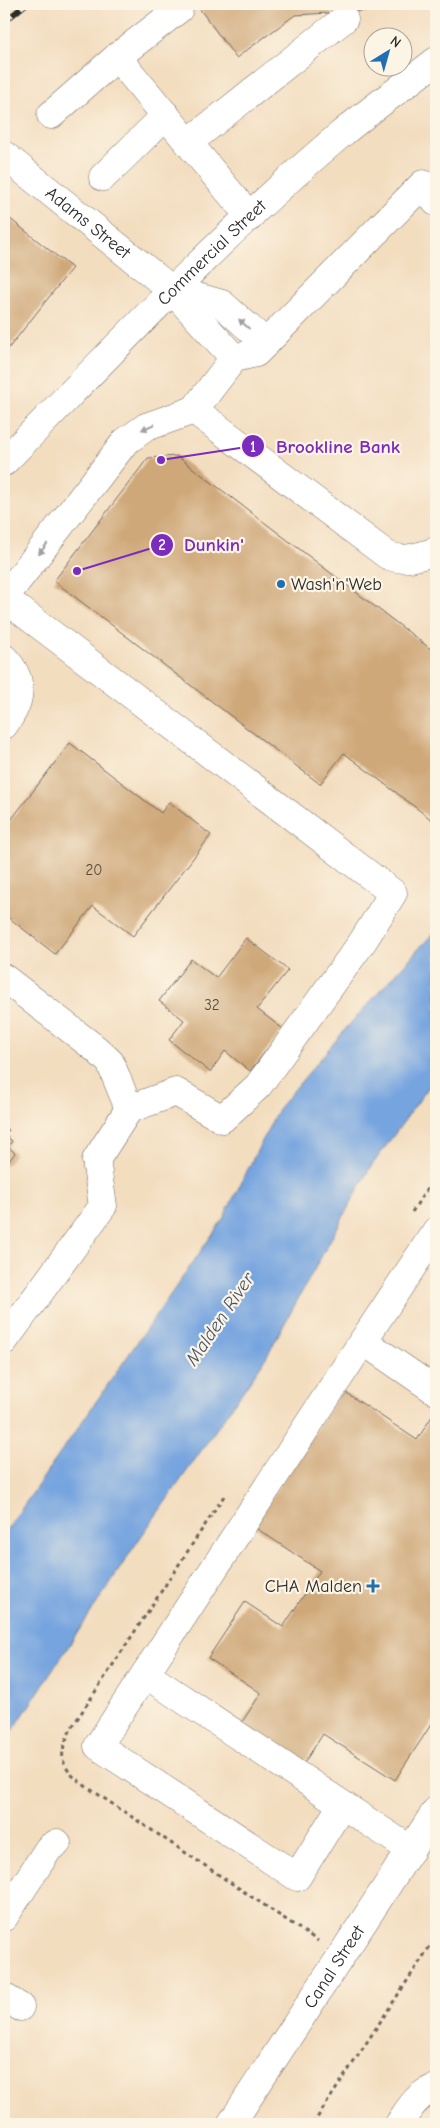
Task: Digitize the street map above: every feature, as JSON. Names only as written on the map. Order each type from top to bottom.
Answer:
[{"type":"street","points":[[51,115],[117,57],[179,9]]},
{"type":"street","points":[[189,142],[344,19]]},
{"type":"street","points":[[117,57],[250,217]]},
{"type":"street","name":"Commercial Street","points":[[4,462],[172,290],[250,217],[341,134],[436,61]]},
{"type":"street","points":[[103,177],[166,115]]},
{"type":"street","name":"Adams Street","points":[[4,155],[172,290]]},
{"type":"street","points":[[4,1341],[103,1206],[96,1160],[129,1109],[176,1092],[222,1119],[258,1086],[363,941],[393,893],[4,598],[125,442],[146,427],[194,410],[234,358],[256,354],[423,184],[436,202]]},
{"type":"street","points":[[172,290],[222,304],[266,343]]},
{"type":"street","points":[[172,290],[234,358]]},
{"type":"street","points":[[194,410],[387,555],[397,560],[409,559],[436,551]]},
{"type":"street","points":[[4,658],[16,675],[20,696],[14,712],[4,725]]},
{"type":"street","points":[[4,978],[110,1062],[129,1109]]},
{"type":"street","points":[[342,1805],[297,1877],[98,1746],[436,1230]]},
{"type":"street","points":[[363,1341],[433,1381]]},
{"type":"street","points":[[145,1674],[411,1850]]},
{"type":"street","name":"Canal Street","points":[[231,2124],[436,1811]]},
{"type":"street","points":[[4,1917],[49,1848],[57,1842]]},
{"type":"street","points":[[399,2124],[415,2101],[428,2090],[436,2088]]},
{"type":"path","points":[[313,2124],[436,1937]]},
{"type":"water","name":"Malden River","points":[[436,930],[436,1077],[370,1168],[264,1361],[138,1541],[4,1744],[4,1534],[223,1219],[278,1109],[348,1026]]},
{"type":"building","points":[[196,4],[404,4],[397,9],[295,15],[236,58]]},
{"type":"building","points":[[4,214],[72,268],[4,354]]},
{"type":"building","points":[[177,456],[436,653],[436,823],[344,753],[320,784],[54,581],[148,458]]},
{"type":"building","points":[[70,743],[161,813],[169,802],[211,835],[133,936],[93,906],[55,954],[4,914],[4,829]]},
{"type":"building","points":[[246,938],[288,970],[257,1009],[283,1029],[250,1071],[225,1051],[210,1072],[169,1040],[184,1020],[159,1001],[191,959],[216,978]]},
{"type":"building","points":[[4,1126],[9,1130],[5,1135],[12,1141],[8,1147],[15,1153],[5,1167]]},
{"type":"building","name":"CHA Malden","points":[[342,1390],[417,1440],[436,1410],[436,1717],[395,1780],[323,1734],[304,1763],[242,1722],[261,1693],[208,1658],[245,1602],[283,1627],[320,1571],[253,1526]]},
{"type":"railway","points":[[4,22],[26,4]]},
{"type":"place","name":"Brookline Bank","points":[[161,460]]},
{"type":"place","name":"Dunkin'","points":[[77,571]]},
{"type":"place","name":"Wash'n'Web","points":[[281,584]]},
{"type":"place","name":"CHA Malden","points":[[373,1586]]}]
